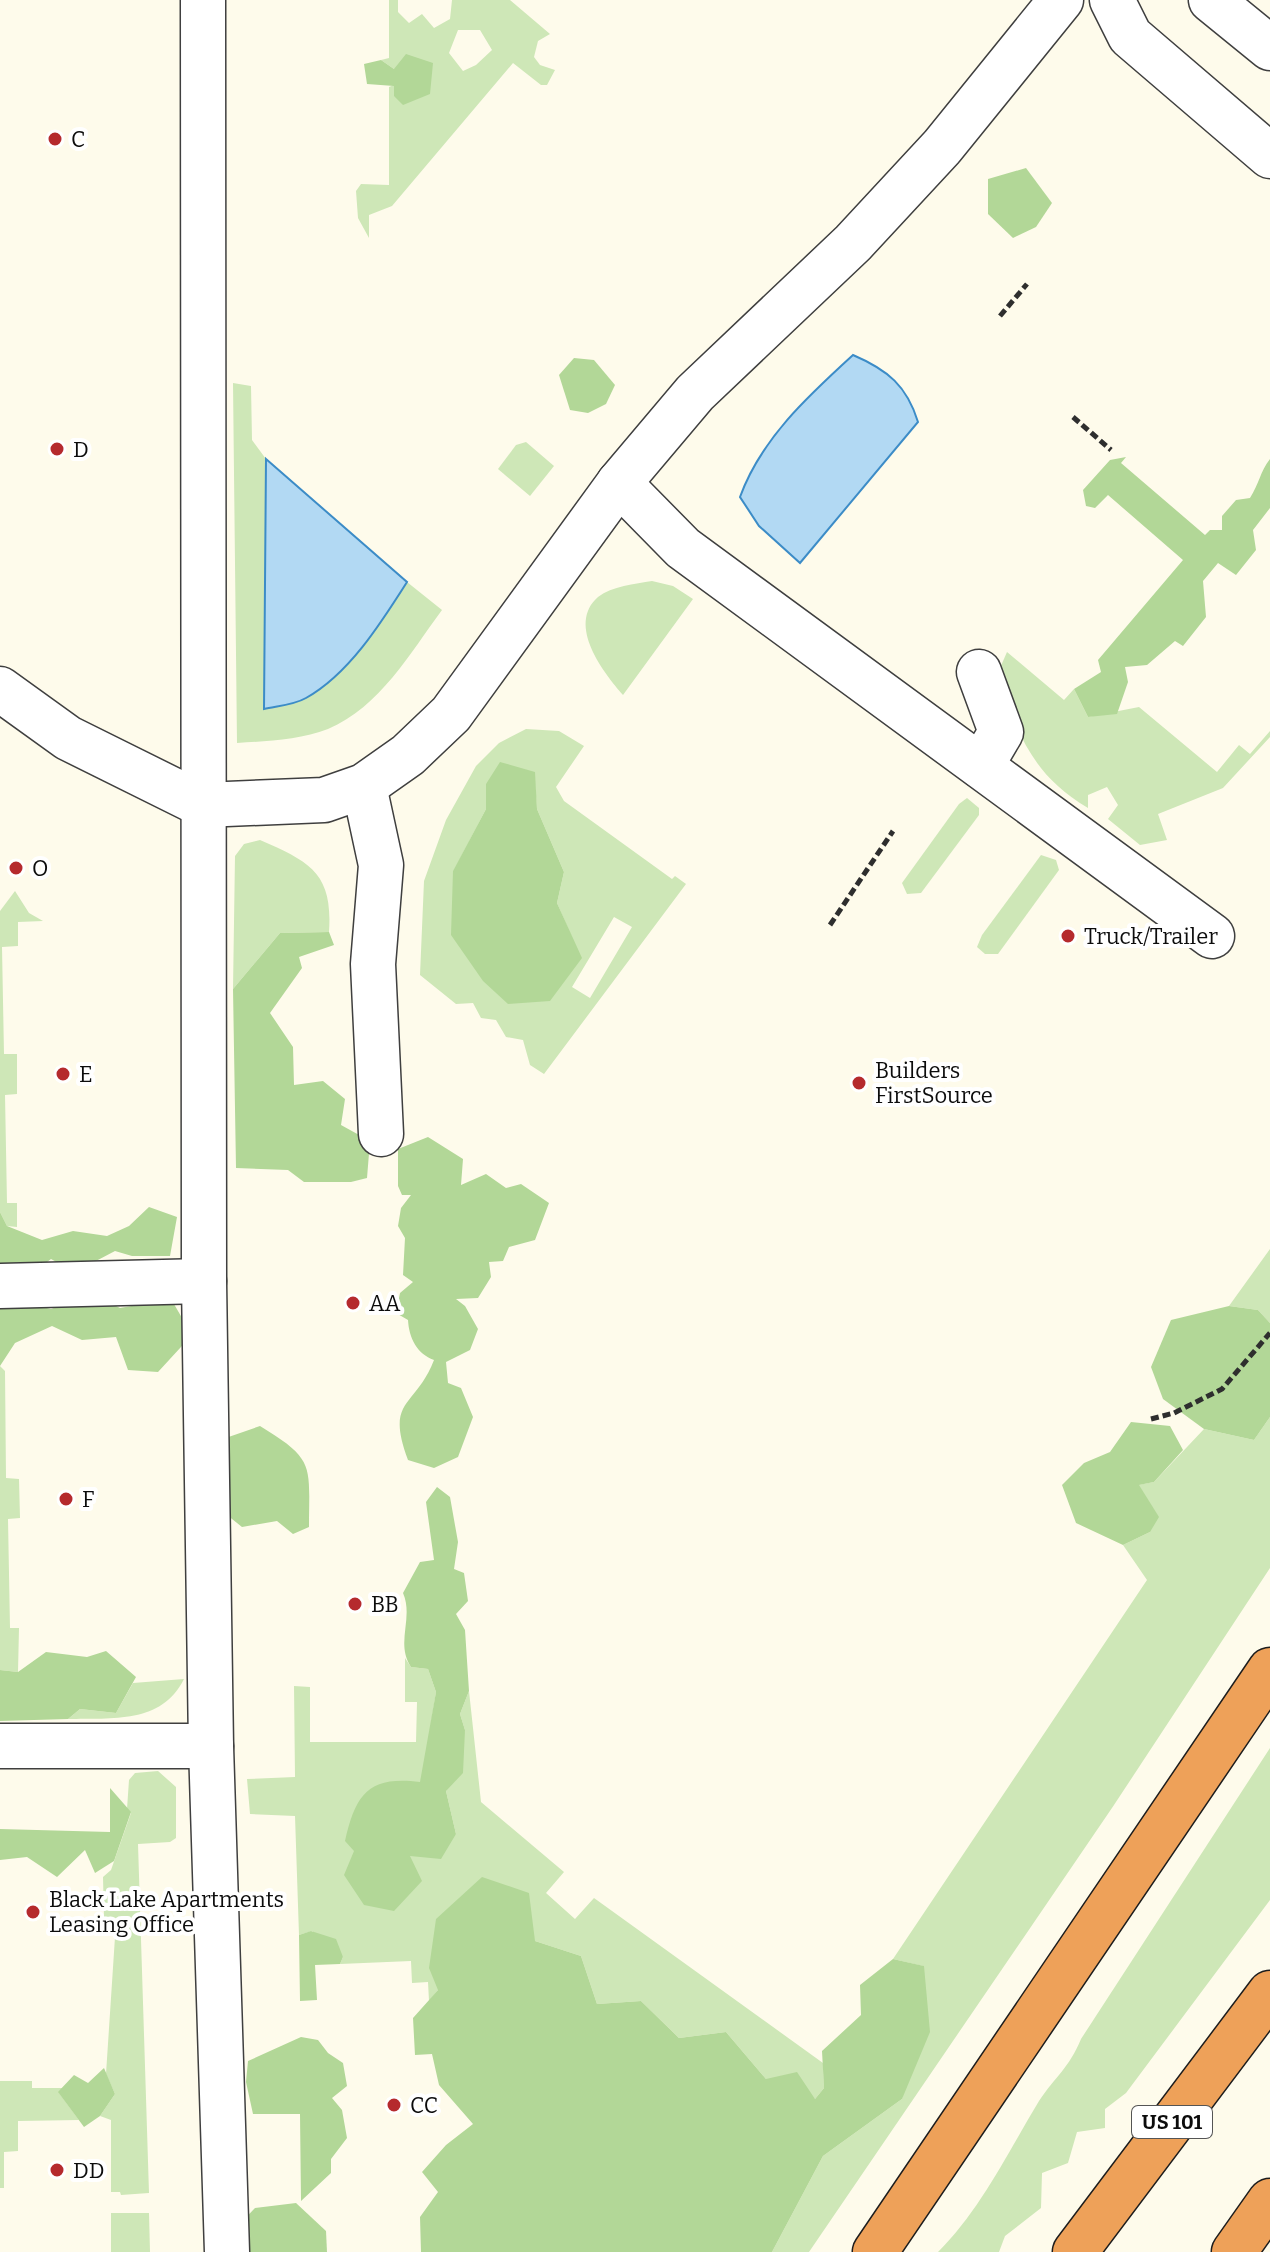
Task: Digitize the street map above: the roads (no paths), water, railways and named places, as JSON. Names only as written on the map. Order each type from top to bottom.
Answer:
[{"type":"highway","points":[[875,2252],[1270,1670]]},
{"type":"highway","name":"US 101","points":[[1075,2252],[1270,1993]]},
{"type":"highway","points":[[1234,2252],[1270,2201]]},
{"type":"street","points":[[203,0],[204,1281],[211,1746],[227,2252]]},
{"type":"street","points":[[0,689],[68,738],[203,805],[324,800],[364,786],[408,755],[451,714],[619,483],[695,393],[853,243],[942,147],[1061,0]]},
{"type":"street","points":[[1112,0],[1130,36],[1270,156]]},
{"type":"street","points":[[1211,0],[1270,48]]},
{"type":"street","points":[[619,483],[683,548],[1212,936]]},
{"type":"street","points":[[979,672],[1001,732],[981,766]]},
{"type":"street","points":[[364,786],[381,865],[373,964],[381,1134]]},
{"type":"street","points":[[0,1286],[204,1281]]},
{"type":"street","points":[[0,1746],[211,1746]]},
{"type":"water","points":[[853,355],[886,373],[902,389],[918,422],[800,563],[759,526],[740,497],[773,437]]},
{"type":"water","points":[[266,459],[407,582],[363,646],[336,676],[301,700],[264,709]]},
{"type":"place","name":"C","points":[[55,139]]},
{"type":"place","name":"D","points":[[57,449]]},
{"type":"place","name":"O","points":[[16,868]]},
{"type":"place","name":"Truck/Trailer","points":[[1068,936]]},
{"type":"place","name":"E","points":[[63,1074]]},
{"type":"place","name":"Builders FirstSource","points":[[859,1083]]},
{"type":"place","name":"AA","points":[[353,1303]]},
{"type":"place","name":"F","points":[[66,1499]]},
{"type":"place","name":"BB","points":[[355,1604]]},
{"type":"place","name":"Black Lake Apartments Leasing Office","points":[[33,1912]]},
{"type":"place","name":"CC","points":[[394,2105]]},
{"type":"place","name":"DD","points":[[57,2170]]}]
